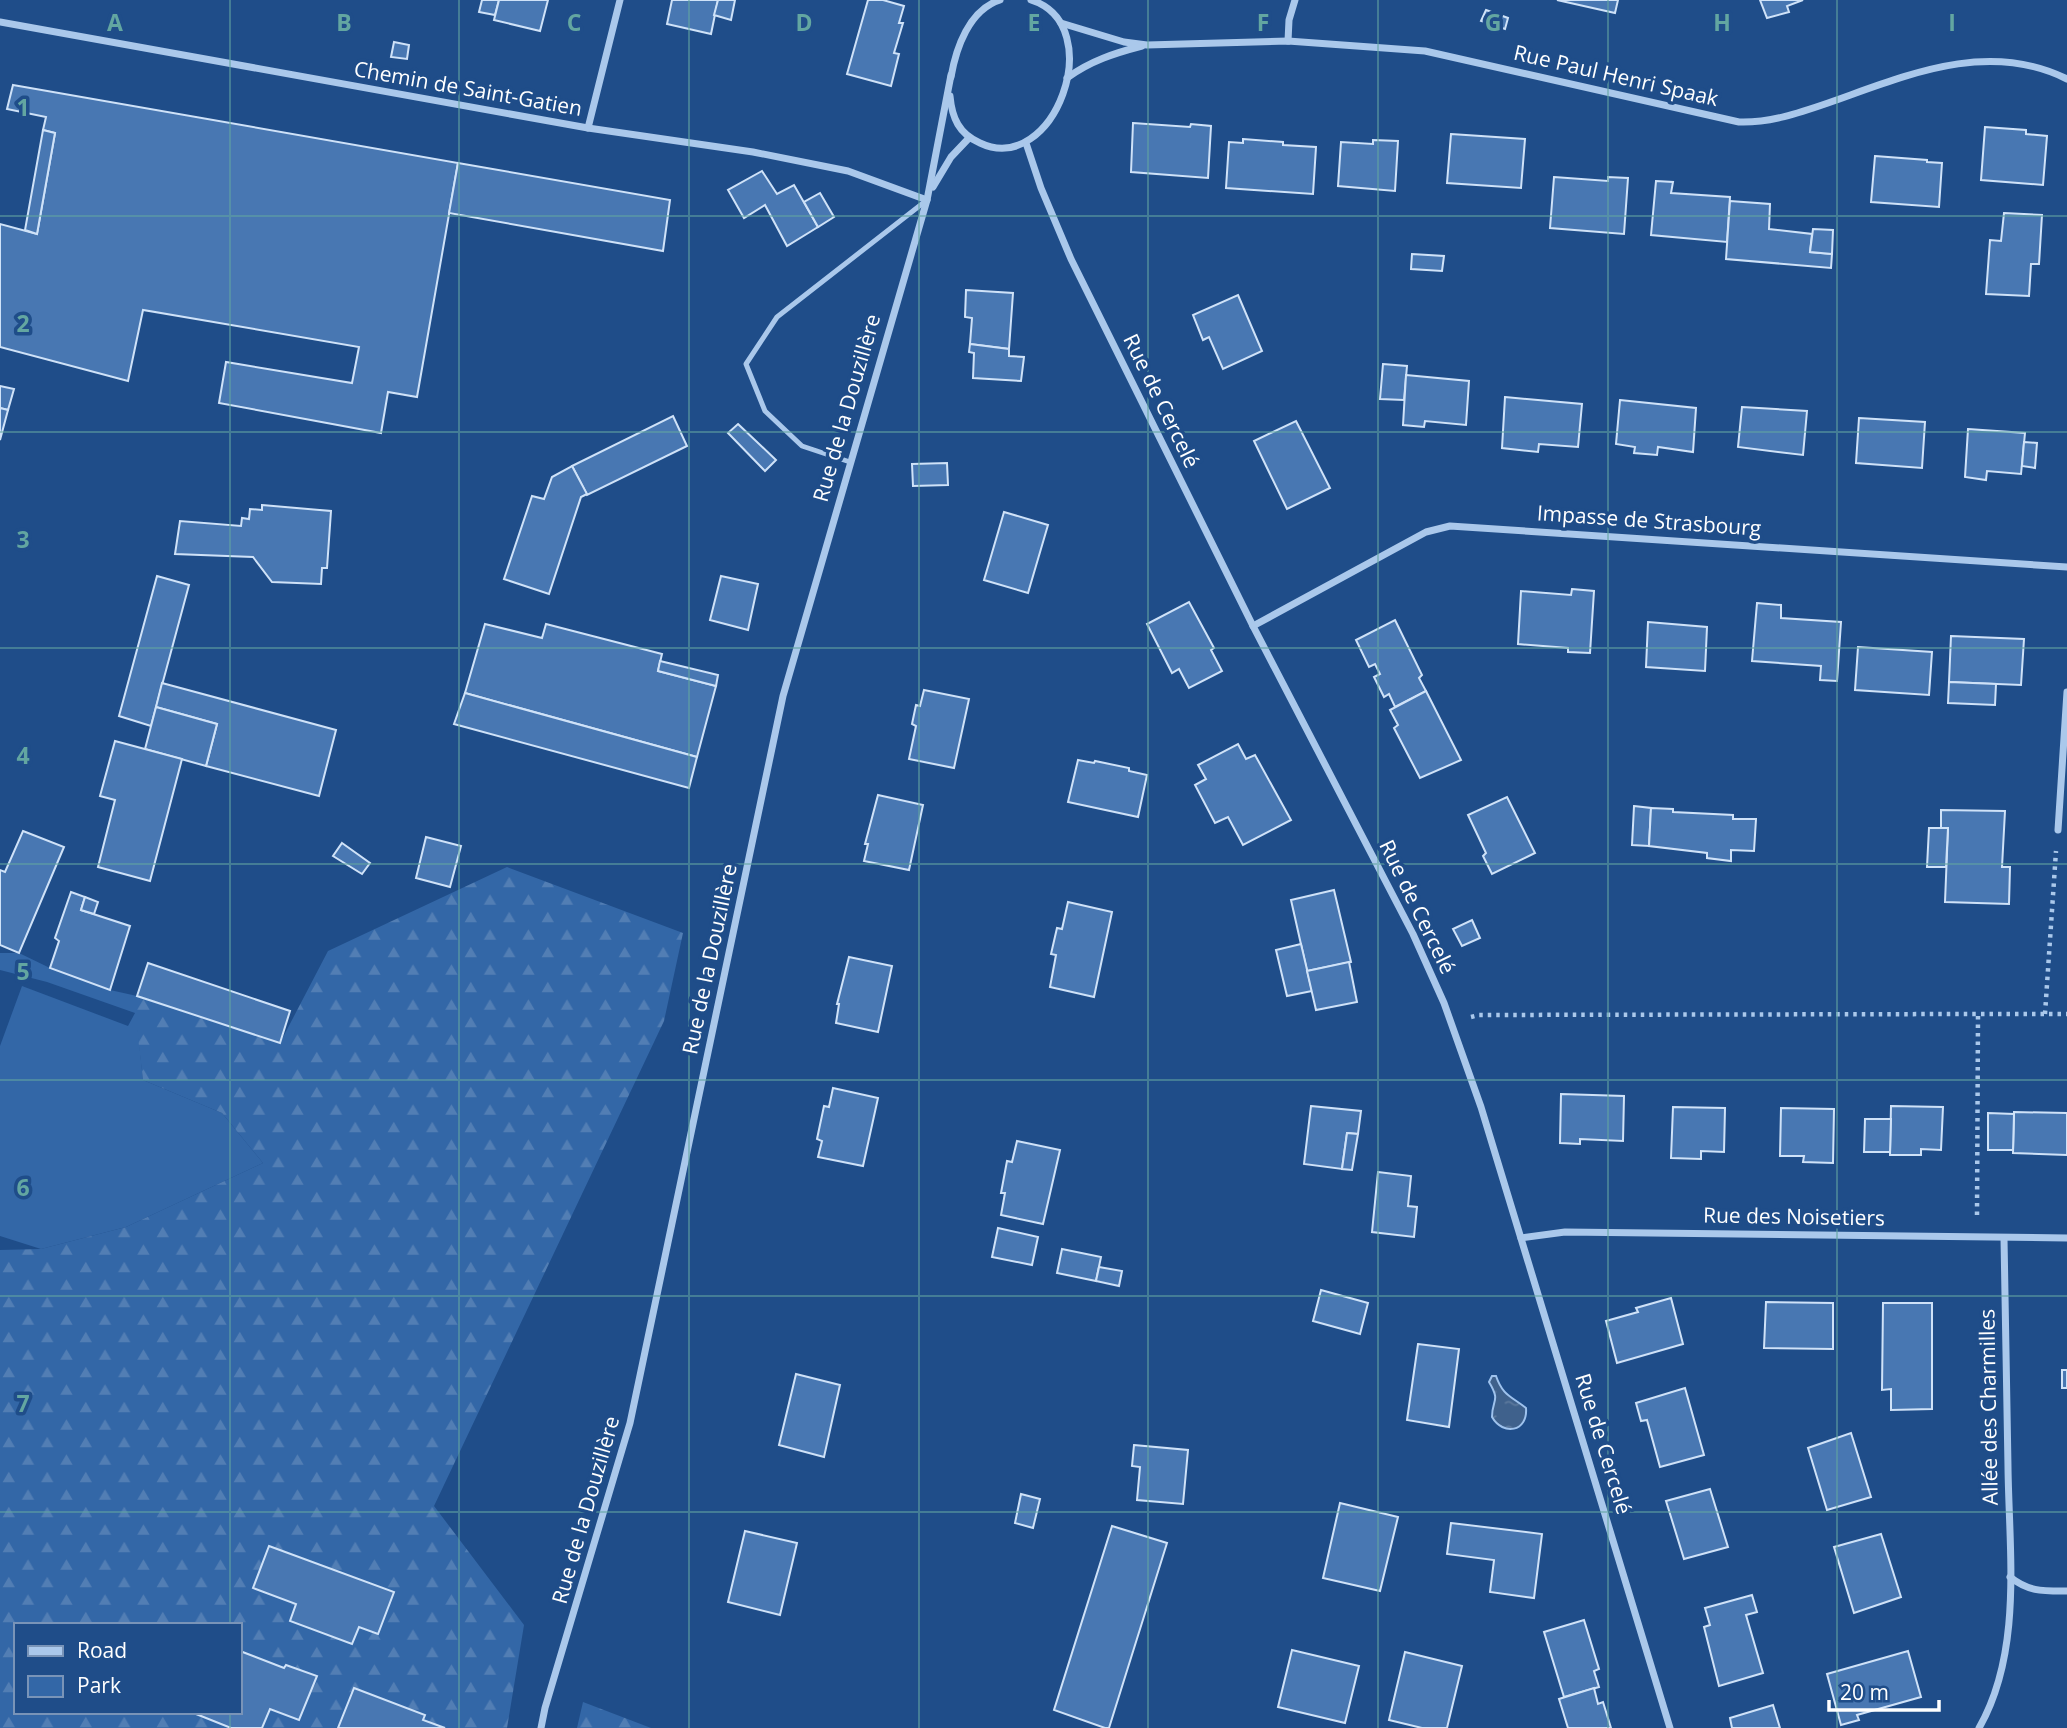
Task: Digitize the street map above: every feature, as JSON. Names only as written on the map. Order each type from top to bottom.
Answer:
[{"type":"street","points":[[588,128],[620,0]]},
{"type":"street","points":[[1000,0],[984,9],[973,20],[959,47],[951,75],[952,109],[961,131],[969,138],[984,145],[1007,149],[1026,143],[1036,136],[1054,112],[1066,78],[1070,45],[1051,0]]},
{"type":"street","points":[[1031,0],[1055,13]]},
{"type":"street","points":[[1288,41],[1289,20],[1295,0]]},
{"type":"street","name":"Chemin de Saint-Gatien","points":[[0,22],[588,128],[753,152],[848,171],[927,200]]},
{"type":"street","name":"Rue Paul Henri Spaak","points":[[1061,23],[1124,42],[1147,45],[1288,41],[1425,51],[1721,119],[1751,122],[1791,116],[1919,72],[1966,62],[2020,64],[2067,79]]},
{"type":"street","name":"Rue Paul Henri Spaak","points":[[1066,78],[1108,56],[1147,45]]},
{"type":"street","name":"Rue de la Douzillère","points":[[541,1728],[630,1423],[783,696],[927,200],[951,75]]},
{"type":"street","name":"Rue de la Douzillère","points":[[927,200],[938,174],[969,138]]},
{"type":"street","name":"Rue de Cercelé","points":[[1026,143],[1041,188],[1071,259],[1253,626],[1413,934],[1452,1024],[1481,1107],[1670,1728]]},
{"type":"street","name":"Impasse de Strasbourg","points":[[1253,626],[1426,532],[1450,526],[2067,567]]},
{"type":"street","points":[[2058,830],[2067,692]]},
{"type":"street","name":"Rue des Noisetiers","points":[[1521,1238],[1564,1232],[2067,1238]]},
{"type":"street","name":"Allée des Charmilles","points":[[1979,1728],[1995,1696],[2008,1635],[2010,1577],[2004,1238]]},
{"type":"street","points":[[2010,1577],[2022,1587],[2039,1591],[2067,1591]]},
{"type":"lane","points":[[850,462],[802,446],[765,411],[746,364],[778,317],[927,200]]},
{"type":"path","points":[[2045,1014],[2058,830]]},
{"type":"path","points":[[1977,1237],[1978,1014]]},
{"type":"path","points":[[1452,1024],[1479,1015],[2067,1014]]},
{"type":"green space","points":[[507,867],[683,933],[664,1021],[434,1506],[524,1625],[507,1728],[0,1728],[0,1250],[41,1249],[126,1227],[263,1163],[222,1113],[143,1080],[135,1012],[137,996],[280,1043],[328,951]]},
{"type":"green space","points":[[0,953],[19,953],[50,968],[110,990],[137,996],[280,1043],[405,1089],[449,1113],[484,1149],[506,1194],[512,1245],[502,1294],[484,1340],[470,1364],[447,1377],[398,1392],[349,1398],[300,1389],[0,1283],[0,1251],[309,1369],[355,1380],[403,1371],[444,1348],[475,1311],[492,1267],[493,1218],[478,1173],[449,1136],[408,1110],[136,1013],[143,1080],[222,1113],[263,1163],[126,1227],[41,1249],[0,1236],[0,1046],[22,986],[128,1026],[135,1013],[47,982],[0,970]]},
{"type":"green space","points":[[583,1702],[651,1728],[577,1728]]},
{"type":"water","points":[[1492,1376],[1496,1376],[1508,1395],[1526,1408],[1523,1422],[1514,1429],[1502,1427],[1492,1417],[1495,1397],[1489,1382]]},
{"type":"building","points":[[482,0],[499,0],[495,15],[479,12]]},
{"type":"building","points":[[499,0],[548,0],[540,31],[494,20]]},
{"type":"building","points":[[672,0],[718,0],[711,34],[667,24]]},
{"type":"building","points":[[718,0],[735,0],[731,20],[714,15]]},
{"type":"building","points":[[868,0],[883,0],[904,6],[899,23],[903,23],[894,53],[899,54],[891,86],[847,74]]},
{"type":"building","points":[[1557,0],[1618,0],[1615,13]]},
{"type":"building","points":[[1760,0],[1803,0],[1787,6],[1789,12],[1767,18]]},
{"type":"building","points":[[1486,10],[1508,18],[1505,29],[1481,21]]},
{"type":"building","points":[[394,42],[409,45],[407,59],[391,57]]},
{"type":"building","points":[[13,85],[458,163],[417,397],[388,392],[381,433],[219,403],[226,362],[352,383],[359,347],[143,310],[128,381],[0,347],[0,224],[37,234],[55,133],[43,130],[46,117],[7,109]]},
{"type":"building","points":[[1133,123],[1211,126],[1208,178],[1131,172]]},
{"type":"building","points":[[1985,127],[2026,130],[2026,134],[2047,136],[2043,185],[1981,180]]},
{"type":"building","points":[[43,130],[55,133],[37,234],[25,230]]},
{"type":"building","points":[[1451,134],[1525,139],[1521,188],[1447,183]]},
{"type":"building","points":[[1243,139],[1316,147],[1313,194],[1226,188],[1229,142],[1243,143]]},
{"type":"building","points":[[1373,140],[1398,141],[1395,191],[1338,186],[1341,142],[1373,144]]},
{"type":"building","points":[[1875,156],[1942,163],[1939,207],[1871,202]]},
{"type":"building","points":[[458,163],[670,200],[663,251],[449,213]]},
{"type":"building","points":[[762,171],[777,194],[794,185],[818,227],[787,246],[765,205],[744,218],[728,190]]},
{"type":"building","points":[[1554,177],[1608,181],[1608,177],[1628,178],[1624,234],[1550,228]]},
{"type":"building","points":[[1656,181],[1673,182],[1671,193],[1730,197],[1727,242],[1651,235]]},
{"type":"building","points":[[820,193],[834,217],[818,227],[804,202]]},
{"type":"building","points":[[1730,201],[1770,204],[1769,229],[1812,234],[1810,252],[1832,254],[1831,268],[1726,259]]},
{"type":"building","points":[[2004,213],[2042,215],[2039,264],[2031,264],[2029,296],[1986,294],[1990,240],[2001,241]]},
{"type":"building","points":[[1813,229],[1833,230],[1832,254],[1810,252]]},
{"type":"building","points":[[1412,254],[1444,256],[1442,271],[1411,269]]},
{"type":"building","points":[[966,290],[1013,293],[1009,349],[970,344],[972,318],[965,317]]},
{"type":"building","points":[[1238,295],[1262,351],[1223,369],[1209,337],[1203,340],[1193,315]]},
{"type":"building","points":[[970,344],[1009,349],[1009,356],[1024,357],[1021,381],[973,378],[974,353],[969,352]]},
{"type":"building","points":[[1383,364],[1407,366],[1404,400],[1380,399]]},
{"type":"building","points":[[1406,375],[1469,381],[1466,425],[1425,421],[1424,427],[1403,425]]},
{"type":"building","points":[[0,386],[14,389],[8,410],[0,408]]},
{"type":"building","points":[[1505,397],[1582,404],[1578,447],[1539,444],[1538,452],[1502,448]]},
{"type":"building","points":[[1620,400],[1696,408],[1693,452],[1658,447],[1657,455],[1634,453],[1635,447],[1616,444]]},
{"type":"building","points":[[1742,407],[1807,411],[1803,455],[1738,447]]},
{"type":"building","points":[[0,408],[8,410],[0,440]]},
{"type":"building","points":[[673,416],[687,446],[587,495],[572,466]]},
{"type":"building","points":[[1859,418],[1925,422],[1922,468],[1856,463]]},
{"type":"building","points":[[1296,421],[1330,488],[1287,509],[1254,441]]},
{"type":"building","points":[[738,424],[776,460],[765,471],[728,433]]},
{"type":"building","points":[[1968,429],[2025,433],[2021,474],[1987,471],[1986,480],[1965,477]]},
{"type":"building","points":[[2024,442],[2037,443],[2035,468],[2022,466]]},
{"type":"building","points":[[947,463],[948,485],[913,486],[912,464]]},
{"type":"building","points":[[572,466],[587,494],[581,497],[549,594],[504,579],[532,496],[544,499],[552,477]]},
{"type":"building","points":[[262,505],[331,511],[327,568],[322,568],[321,584],[272,582],[253,557],[175,554],[180,521],[241,526],[242,518],[249,519],[250,509],[262,510]]},
{"type":"building","points":[[1004,512],[1048,525],[1028,593],[984,580]]},
{"type":"building","points":[[157,576],[189,585],[151,726],[119,716]]},
{"type":"building","points":[[721,576],[758,584],[748,630],[710,620]]},
{"type":"building","points":[[1572,589],[1594,591],[1590,653],[1568,652],[1568,648],[1518,644],[1521,591],[1571,595]]},
{"type":"building","points":[[1189,602],[1214,648],[1211,650],[1222,671],[1189,688],[1179,669],[1172,673],[1147,624]]},
{"type":"building","points":[[1757,603],[1781,605],[1781,618],[1841,622],[1837,681],[1820,680],[1821,666],[1752,661]]},
{"type":"building","points":[[1395,620],[1422,675],[1419,678],[1426,691],[1395,707],[1389,694],[1384,697],[1374,677],[1380,674],[1375,664],[1369,667],[1356,640]]},
{"type":"building","points":[[1648,622],[1707,627],[1705,671],[1646,667]]},
{"type":"building","points":[[485,624],[542,638],[546,624],[662,654],[658,671],[716,686],[697,757],[465,693]]},
{"type":"building","points":[[1951,636],[2024,639],[2021,685],[1949,682]]},
{"type":"building","points":[[1858,647],[1932,652],[1929,695],[1855,690]]},
{"type":"building","points":[[660,661],[718,675],[716,686],[658,671]]},
{"type":"building","points":[[1949,682],[1996,684],[1995,705],[1948,703]]},
{"type":"building","points":[[162,683],[336,730],[319,796],[206,766],[217,724],[156,707]]},
{"type":"building","points":[[924,690],[969,699],[954,768],[909,759],[916,726],[912,724],[916,705],[920,706]]},
{"type":"building","points":[[1426,691],[1461,760],[1420,778],[1394,728],[1398,725],[1390,710]]},
{"type":"building","points":[[465,693],[697,757],[689,788],[454,724]]},
{"type":"building","points":[[156,707],[217,724],[206,766],[145,749]]},
{"type":"building","points":[[115,741],[182,759],[150,881],[98,867],[115,800],[100,796]]},
{"type":"building","points":[[1238,744],[1246,759],[1255,755],[1291,820],[1243,845],[1228,817],[1215,823],[1195,785],[1206,779],[1198,765]]},
{"type":"building","points":[[1078,760],[1129,768],[1129,771],[1147,775],[1138,817],[1068,802]]},
{"type":"building","points":[[878,795],[923,805],[909,870],[864,861],[868,844],[865,844]]},
{"type":"building","points":[[1507,797],[1535,853],[1492,874],[1483,856],[1486,853],[1468,815]]},
{"type":"building","points":[[1634,806],[1651,808],[1649,846],[1632,845]]},
{"type":"building","points":[[1651,808],[1673,809],[1673,812],[1733,815],[1733,819],[1756,819],[1754,851],[1731,850],[1731,861],[1707,858],[1707,853],[1649,846]]},
{"type":"building","points":[[1941,810],[2005,811],[2002,867],[2010,867],[2009,904],[1945,902],[1948,828],[1941,828]]},
{"type":"building","points":[[1929,828],[1948,828],[1946,867],[1927,867]]},
{"type":"building","points":[[23,831],[64,847],[19,953],[0,945],[0,870],[5,872]]},
{"type":"building","points":[[426,837],[461,846],[450,887],[416,878]]},
{"type":"building","points":[[342,843],[370,863],[362,874],[333,856]]},
{"type":"building","points":[[1334,890],[1351,962],[1307,971],[1291,900]]},
{"type":"building","points":[[71,892],[85,897],[81,910],[130,926],[110,990],[50,968],[59,941],[55,938]]},
{"type":"building","points":[[85,897],[98,902],[94,914],[81,910]]},
{"type":"building","points":[[1068,902],[1112,912],[1094,997],[1050,987],[1056,955],[1051,954],[1057,928],[1062,929]]},
{"type":"building","points":[[1472,920],[1480,938],[1462,946],[1453,929]]},
{"type":"building","points":[[1301,944],[1312,991],[1287,996],[1276,950]]},
{"type":"building","points":[[849,957],[892,966],[878,1032],[836,1023],[837,1004]]},
{"type":"building","points":[[1349,962],[1357,1002],[1316,1010],[1307,971]]},
{"type":"building","points":[[148,963],[290,1011],[280,1043],[137,996]]},
{"type":"building","points":[[833,1088],[878,1098],[863,1166],[818,1157],[822,1141],[817,1139],[824,1106],[829,1107]]},
{"type":"building","points":[[1561,1094],[1624,1096],[1623,1141],[1580,1139],[1580,1144],[1560,1143]]},
{"type":"building","points":[[1311,1106],[1361,1111],[1358,1134],[1347,1133],[1342,1169],[1304,1164]]},
{"type":"building","points":[[1891,1106],[1943,1107],[1941,1150],[1921,1149],[1921,1155],[1890,1155]]},
{"type":"building","points":[[1673,1107],[1725,1108],[1724,1152],[1701,1151],[1701,1159],[1671,1158]]},
{"type":"building","points":[[1781,1108],[1834,1109],[1833,1163],[1803,1162],[1804,1156],[1780,1156]]},
{"type":"building","points":[[2014,1112],[2067,1113],[2067,1155],[2013,1153]]},
{"type":"building","points":[[1988,1113],[2014,1114],[2013,1150],[1988,1150]]},
{"type":"building","points":[[1865,1119],[1891,1119],[1890,1152],[1864,1152]]},
{"type":"building","points":[[1347,1133],[1358,1134],[1352,1170],[1342,1169]]},
{"type":"building","points":[[1017,1141],[1060,1150],[1043,1224],[1001,1215],[1005,1193],[1001,1193],[1007,1161],[1012,1162]]},
{"type":"building","points":[[1378,1172],[1411,1176],[1408,1206],[1417,1207],[1414,1237],[1372,1232]]},
{"type":"building","points":[[998,1228],[1038,1237],[1032,1265],[992,1257]]},
{"type":"building","points":[[1062,1249],[1101,1257],[1096,1281],[1057,1273]]},
{"type":"building","points":[[1099,1267],[1122,1271],[1119,1286],[1096,1281]]},
{"type":"building","points":[[1321,1290],[1368,1303],[1360,1334],[1313,1321]]},
{"type":"building","points":[[1671,1298],[1683,1344],[1617,1363],[1606,1321],[1638,1312],[1636,1308]]},
{"type":"building","points":[[1766,1302],[1833,1303],[1833,1349],[1764,1348]]},
{"type":"building","points":[[1883,1303],[1932,1303],[1932,1409],[1891,1410],[1891,1389],[1882,1390]]},
{"type":"building","points":[[1418,1344],[1459,1349],[1449,1427],[1407,1420]]},
{"type":"building","points":[[2062,1370],[2067,1370],[2067,1388],[2062,1388]]},
{"type":"building","points":[[796,1374],[840,1385],[824,1457],[779,1445]]},
{"type":"building","points":[[1685,1388],[1704,1455],[1660,1467],[1647,1420],[1641,1421],[1636,1403]]},
{"type":"building","points":[[1851,1433],[1871,1497],[1827,1510],[1808,1448]]},
{"type":"building","points":[[1134,1445],[1188,1450],[1183,1504],[1137,1500],[1140,1467],[1132,1466]]},
{"type":"building","points":[[1710,1489],[1728,1547],[1684,1559],[1666,1501]]},
{"type":"building","points":[[1021,1494],[1040,1499],[1033,1528],[1015,1523]]},
{"type":"building","points":[[1340,1503],[1398,1517],[1380,1591],[1323,1578]]},
{"type":"building","points":[[1451,1523],[1542,1534],[1534,1598],[1490,1592],[1494,1560],[1447,1554]]},
{"type":"building","points":[[1112,1526],[1167,1543],[1109,1728],[1105,1728],[1054,1710]]},
{"type":"building","points":[[745,1531],[797,1543],[780,1615],[728,1602]]},
{"type":"building","points":[[1881,1534],[1901,1597],[1854,1613],[1834,1547]]},
{"type":"building","points":[[269,1546],[394,1592],[378,1634],[359,1627],[352,1644],[290,1621],[296,1604],[253,1588]]},
{"type":"building","points":[[1752,1595],[1757,1612],[1746,1615],[1763,1673],[1719,1686],[1704,1627],[1710,1625],[1705,1608]]},
{"type":"building","points":[[1584,1620],[1599,1669],[1594,1671],[1599,1687],[1564,1697],[1544,1632]]},
{"type":"building","points":[[1292,1650],[1359,1666],[1345,1723],[1278,1707]]},
{"type":"building","points":[[1908,1651],[1921,1697],[1857,1715],[1859,1720],[1841,1725],[1827,1674]]},
{"type":"building","points":[[242,1652],[284,1668],[286,1665],[317,1676],[299,1720],[270,1709],[262,1728],[231,1728],[196,1714],[242,1714]]},
{"type":"building","points":[[1405,1652],[1462,1666],[1447,1728],[1422,1728],[1389,1720]]},
{"type":"building","points":[[354,1688],[425,1715],[423,1720],[445,1728],[338,1728]]},
{"type":"building","points":[[1594,1688],[1598,1704],[1603,1702],[1611,1728],[1568,1728],[1559,1699]]},
{"type":"building","points":[[1773,1705],[1780,1728],[1732,1728],[1730,1718]]}]
